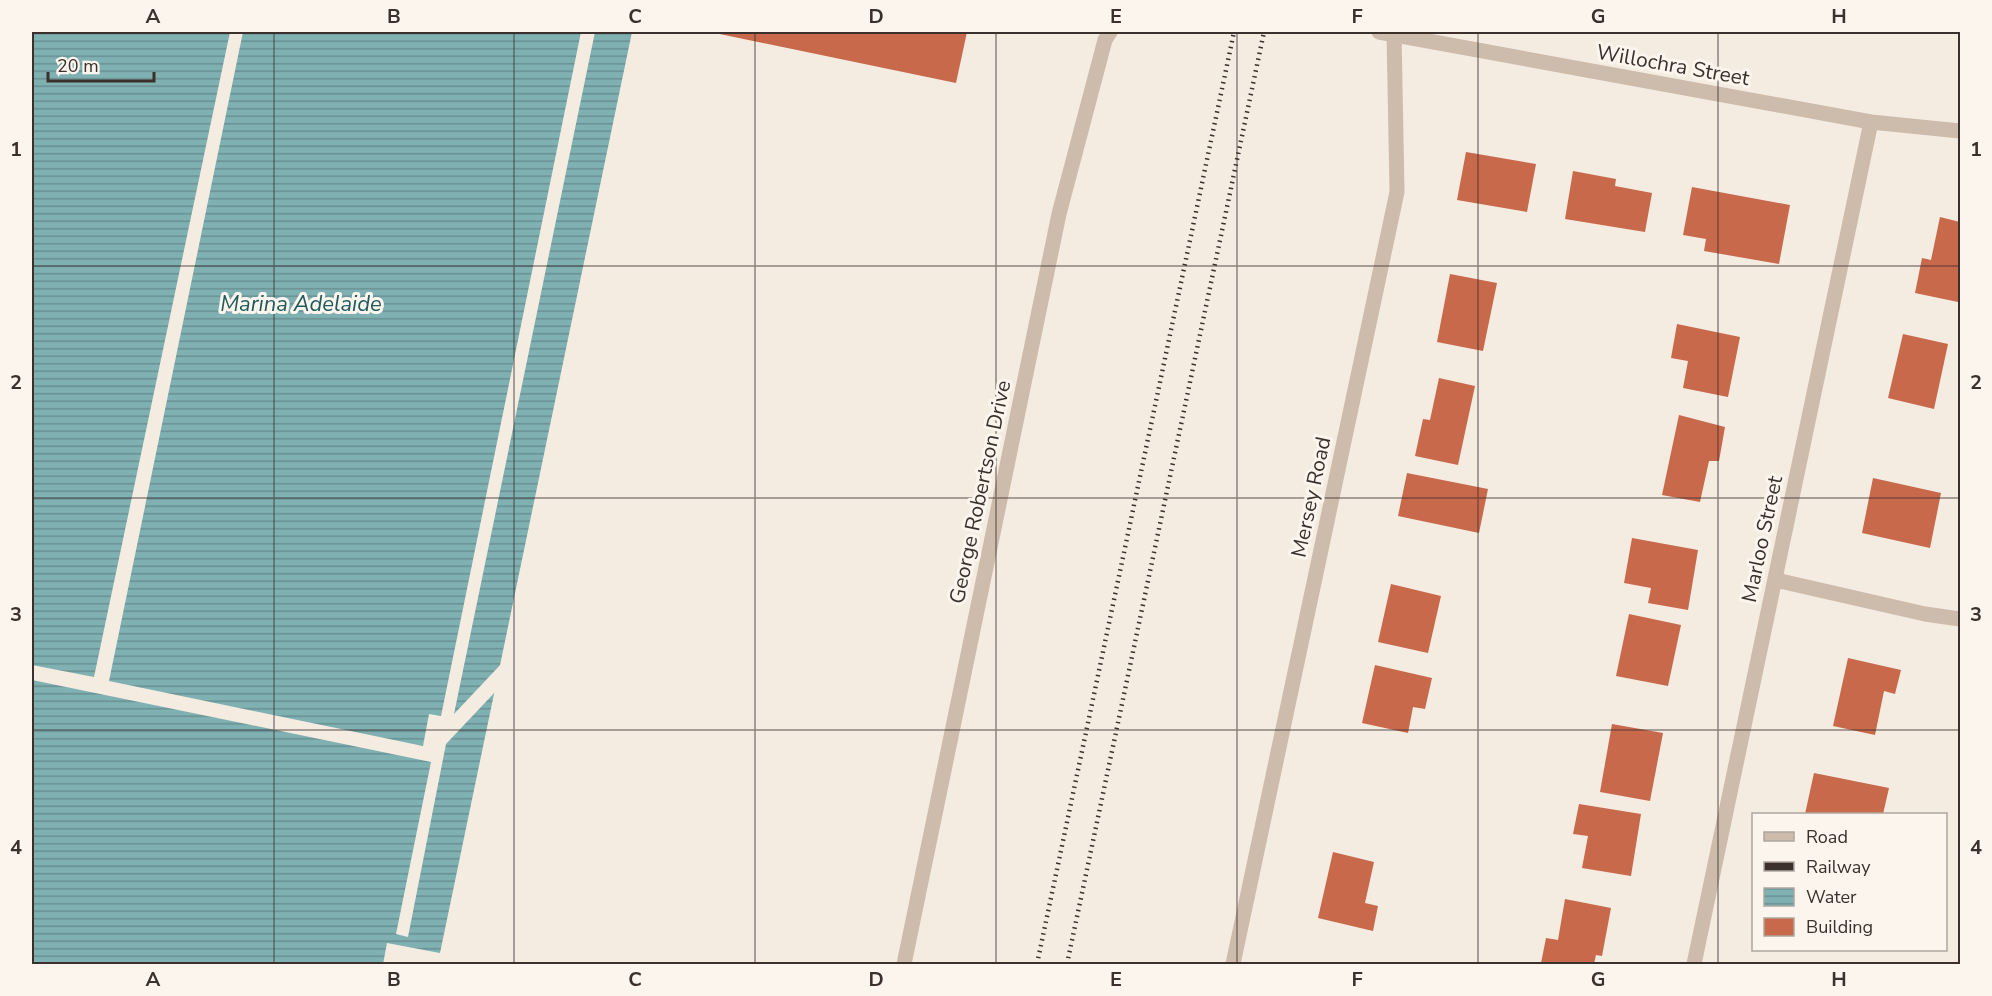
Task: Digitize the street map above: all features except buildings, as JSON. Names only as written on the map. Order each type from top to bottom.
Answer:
[{"type":"street","name":"George Robertson Drive","points":[[904,964],[1059,214],[1105,40],[1110,32]]},
{"type":"street","name":"Willochra Street","points":[[1389,33],[1871,122],[1960,131]]},
{"type":"street","name":"Mersey Road","points":[[1233,964],[1397,192],[1389,33]]},
{"type":"street","name":"Marloo Street","points":[[1694,964],[1871,122]]},
{"type":"street","points":[[1776,580],[1925,614],[1960,619]]},
{"type":"water","name":"Marina Adelaide","points":[[32,32],[632,32],[440,953],[387,943],[383,964],[32,964]]},
{"type":"pier","points":[[230,32],[243,32],[109,681],[423,746],[429,714],[441,716],[581,32],[595,32],[454,714],[503,662],[498,689],[446,744],[408,937],[396,934],[431,762],[32,680],[32,665],[94,677]]},
{"type":"railway","points":[[1037,964],[1234,32]]},
{"type":"railway","points":[[1067,964],[1264,32]]}]
